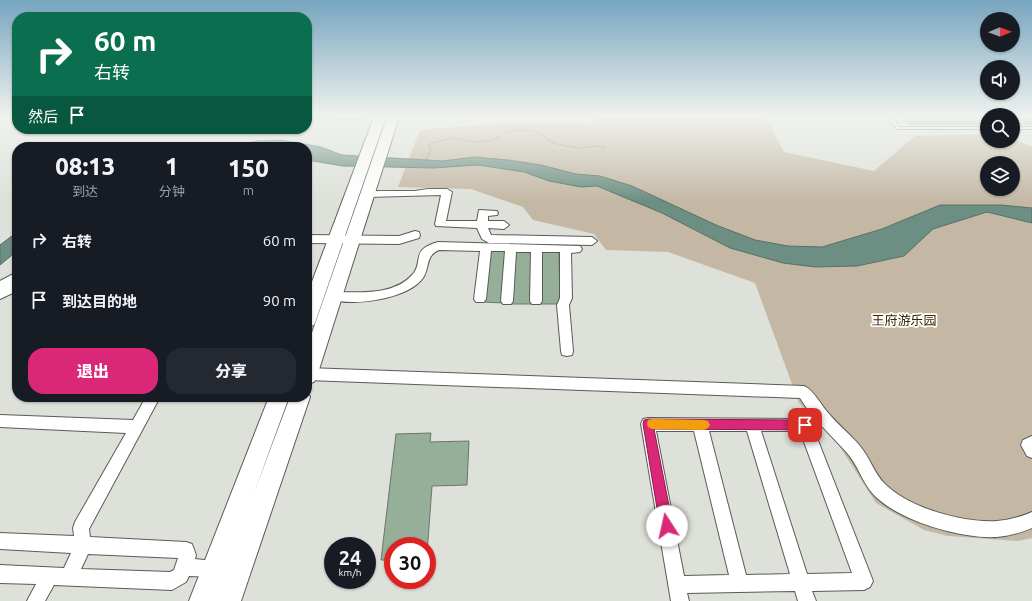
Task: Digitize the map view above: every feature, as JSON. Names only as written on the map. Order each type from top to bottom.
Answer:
[{"type":"main road","points":[[312,309],[344,240],[363,191],[377,145]]},
{"type":"main road","points":[[312,360],[334,296],[344,240]]},
{"type":"main road","points":[[202,601],[277,402]]},
{"type":"main road","points":[[228,601],[298,402]]},
{"type":"street","points":[[363,191],[415,194],[447,192],[440,224],[483,226],[504,225]]},
{"type":"street","points":[[493,213],[483,212],[485,236],[489,238],[592,241]]},
{"type":"street","points":[[312,239],[399,240],[415,235]]},
{"type":"street","points":[[334,296],[378,296],[402,289],[419,274],[422,258],[426,252],[438,246],[570,249],[566,298],[563,305],[566,351]]},
{"type":"street","points":[[480,300],[486,247]]},
{"type":"street","points":[[507,301],[511,248]]},
{"type":"street","points":[[536,301],[537,248]]},
{"type":"street","points":[[0,286],[12,279]]},
{"type":"street","points":[[0,295],[12,289]]},
{"type":"street","points":[[312,375],[804,392],[812,407],[858,454],[866,472],[880,489],[899,504],[924,516],[949,524],[981,528],[1007,528],[1032,520]]},
{"type":"street","points":[[69,577],[83,545],[81,528],[150,402]]},
{"type":"street","points":[[0,421],[138,427]]},
{"type":"street","points":[[648,424],[752,424],[805,425],[864,581],[740,584],[679,593],[648,424]]},
{"type":"street","points":[[752,424],[807,601]]},
{"type":"street","points":[[700,425],[740,584]]},
{"type":"street","points":[[1032,443],[1028,445],[1032,451]]},
{"type":"street","points":[[0,541],[186,550],[188,555],[180,576],[172,581],[0,574]]},
{"type":"street","points":[[184,567],[214,569]]},
{"type":"street","points":[[36,601],[49,576]]},
{"type":"path","points":[[425,162],[431,150],[429,145]]},
{"type":"path","points":[[562,145],[579,148],[597,146],[605,148]]},
{"type":"green space","name":"王府游乐园","points":[[414,145],[780,145],[784,152],[874,171],[904,145],[980,145],[980,148],[1020,148],[1020,145],[1027,145],[1032,147],[1032,538],[1018,541],[948,536],[924,530],[876,503],[833,436],[799,403],[755,283],[668,252],[606,250],[594,234],[533,220],[523,207],[471,189],[398,187]]},
{"type":"shaded area","points":[[312,145],[321,147],[342,155],[443,161],[474,157],[508,160],[541,165],[576,174],[600,176],[632,186],[716,225],[755,240],[788,246],[822,247],[882,229],[940,205],[1001,205],[1032,208],[1032,223],[987,212],[933,229],[904,256],[857,266],[815,267],[783,263],[730,248],[662,213],[597,186],[581,187],[549,181],[524,172],[478,165],[433,168],[343,166],[312,161]]},
{"type":"shaded area","points":[[12,236],[12,255],[0,265],[0,245]]},
{"type":"building","points":[[488,251],[508,251],[504,303],[483,302]]},
{"type":"building","points":[[514,252],[534,253],[532,304],[511,304]]},
{"type":"building","points":[[540,252],[559,252],[560,304],[539,304]]},
{"type":"building","points":[[431,433],[430,442],[469,441],[467,485],[432,486],[428,537],[384,537],[384,560],[381,560],[396,434]]},
{"type":"slow traffic","points":[[652,424],[704,425]]},
{"type":"route","points":[[667,526],[648,424],[805,425]]}]
